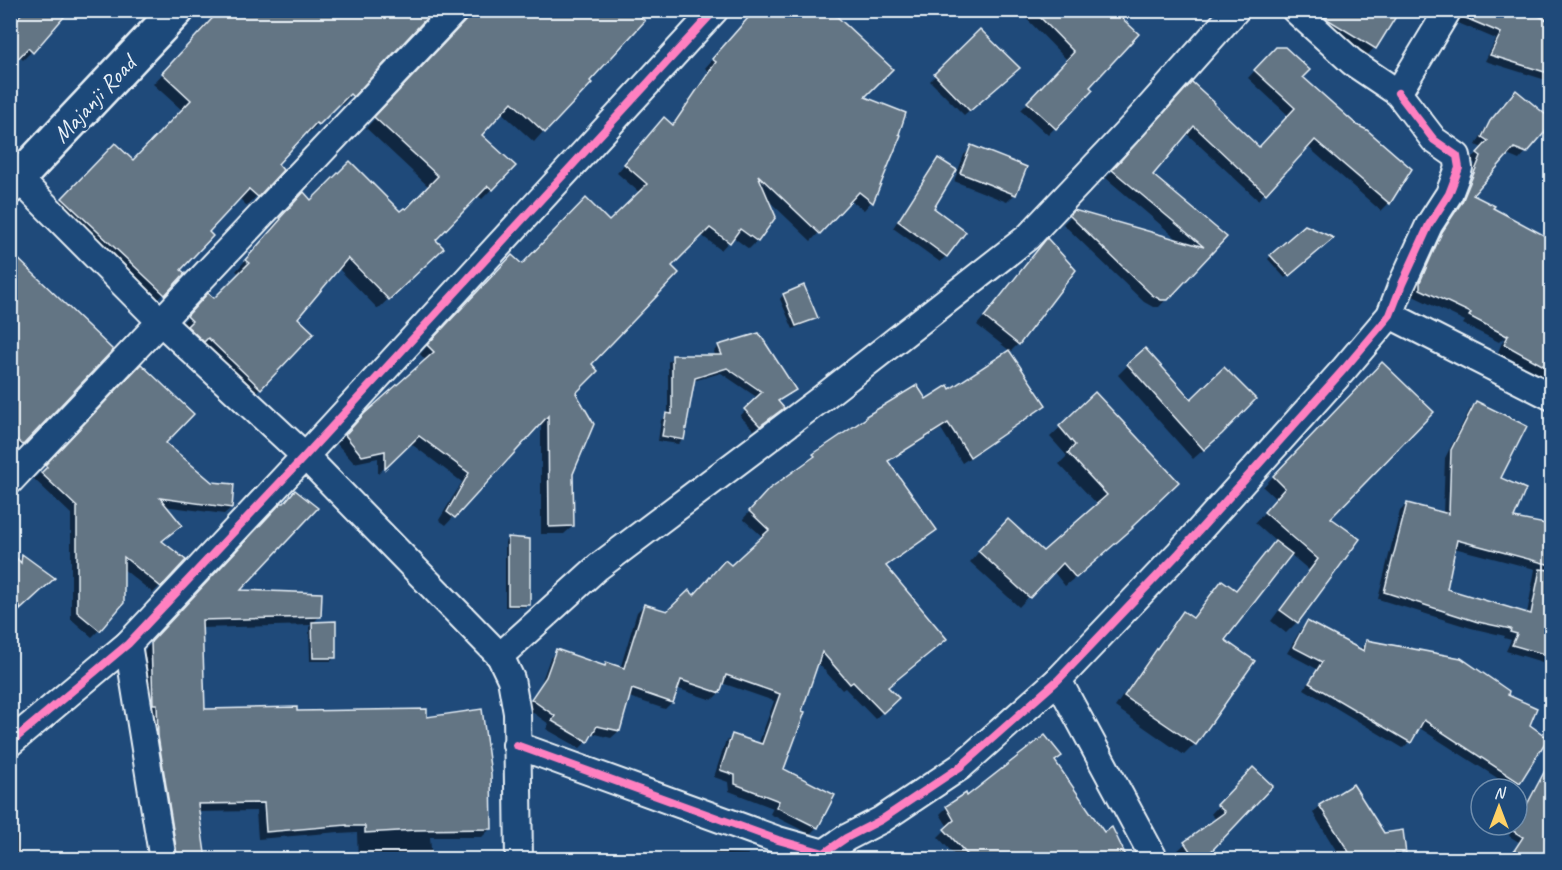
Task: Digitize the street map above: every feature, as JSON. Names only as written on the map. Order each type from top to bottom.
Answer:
[{"type":"main road","name":"Majanji Road","points":[[15,183],[177,10]]},
{"type":"street","points":[[10,481],[455,10]]},
{"type":"street","points":[[10,743],[128,644],[305,456],[715,10]]},
{"type":"street","points":[[500,656],[598,567],[821,399],[1028,237],[1133,126],[1236,10]]},
{"type":"street","points":[[516,745],[778,840],[824,853],[846,838],[881,820],[960,767],[1058,680],[1187,544],[1390,315],[1402,284],[1430,225],[1449,194],[1459,168],[1457,156],[1434,141],[1398,93],[1352,62],[1295,10]]},
{"type":"street","points":[[1398,93],[1448,10]]},
{"type":"street","points":[[15,183],[305,456],[500,656],[511,679],[517,713],[519,860]]},
{"type":"street","points":[[1390,315],[1551,397]]},
{"type":"street","points":[[128,644],[163,860]]},
{"type":"street","points":[[1058,680],[1155,860]]},
{"type":"building","points":[[25,10],[70,10],[33,53],[28,48],[10,67],[10,26]]},
{"type":"building","points":[[220,10],[434,10],[353,97],[350,94],[319,125],[316,123],[278,164],[283,170],[258,197],[249,189],[209,232],[213,236],[181,270],[185,273],[165,295],[62,198],[115,143],[133,160],[191,100],[162,73]]},
{"type":"building","points":[[470,10],[634,10],[645,21],[545,133],[512,102],[482,135],[516,166],[493,190],[488,186],[436,240],[444,248],[389,300],[348,258],[298,318],[314,333],[261,389],[208,338],[204,342],[187,326],[192,321],[187,316],[208,293],[214,298],[249,263],[245,260],[304,192],[311,200],[350,161],[400,211],[406,209],[438,176],[374,117],[466,20]]},
{"type":"building","points":[[755,10],[830,10],[893,69],[865,97],[906,113],[899,134],[901,135],[873,203],[859,192],[820,234],[758,175],[776,217],[758,242],[740,229],[730,243],[710,228],[672,266],[679,273],[592,364],[598,371],[576,393],[594,424],[573,474],[574,526],[549,527],[548,416],[455,518],[447,512],[469,473],[419,436],[385,469],[385,451],[362,456],[345,435],[364,414],[434,352],[427,345],[512,255],[522,264],[586,198],[609,221],[647,184],[624,164],[664,117],[673,125],[716,62],[712,59]]},
{"type":"building","points":[[1033,10],[1113,10],[1139,34],[1090,87],[1093,90],[1056,129],[1027,102],[1074,52]]},
{"type":"building","points":[[1318,10],[1400,10],[1376,49],[1327,19]]},
{"type":"building","points":[[1463,10],[1527,10],[1551,22],[1551,74],[1490,55],[1501,33],[1461,16]]},
{"type":"building","points":[[980,29],[1020,68],[970,111],[934,74]]},
{"type":"building","points":[[1276,47],[1285,47],[1310,70],[1303,77],[1357,125],[1367,130],[1412,169],[1390,204],[1315,140],[1266,194],[1194,126],[1153,175],[1227,237],[1168,300],[1161,300],[1152,295],[1069,215],[1074,210],[1204,247],[1112,170],[1192,82],[1259,147],[1295,108],[1254,70]]},
{"type":"building","points":[[1516,90],[1551,119],[1551,125],[1527,153],[1514,148],[1473,195],[1551,239],[1551,370],[1504,344],[1509,334],[1507,336],[1469,316],[1471,313],[1420,289],[1420,282],[1442,232],[1462,202],[1481,156],[1477,153],[1488,141],[1482,137],[1490,121]]},
{"type":"building","points":[[971,145],[1027,167],[1016,195],[960,173]]},
{"type":"building","points":[[938,158],[957,170],[934,208],[966,232],[947,257],[898,221]]},
{"type":"building","points":[[1305,225],[1334,238],[1289,276],[1270,255]]},
{"type":"building","points":[[1047,238],[1076,270],[1019,345],[984,317]]},
{"type":"building","points":[[10,251],[113,350],[23,445],[10,434]]},
{"type":"building","points":[[804,285],[818,318],[796,326],[783,294]]},
{"type":"building","points":[[759,333],[796,390],[778,401],[784,408],[760,426],[744,409],[762,392],[727,368],[695,378],[684,440],[662,436],[666,413],[672,414],[672,355],[722,355],[718,345]]},
{"type":"building","points":[[1145,348],[1191,399],[1224,367],[1256,399],[1204,450],[1127,364]]},
{"type":"building","points":[[1009,350],[1046,405],[970,457],[948,423],[888,461],[937,530],[886,566],[947,639],[888,687],[899,698],[883,713],[853,682],[850,684],[822,652],[802,711],[805,712],[784,769],[835,795],[818,828],[776,807],[779,801],[735,784],[735,775],[720,770],[732,734],[762,744],[780,694],[726,675],[720,693],[681,680],[673,703],[632,689],[620,731],[597,726],[588,742],[552,721],[555,716],[531,699],[546,677],[556,649],[605,666],[606,662],[624,668],[644,604],[667,611],[689,590],[694,595],[725,560],[731,565],[769,530],[749,511],[769,489],[815,456],[813,454],[866,416],[917,385],[926,399],[948,385],[950,389]]},
{"type":"building","points":[[1382,362],[1434,412],[1331,518],[1360,539],[1298,623],[1280,610],[1318,559],[1264,512],[1285,488],[1273,476]]},
{"type":"building","points":[[141,364],[194,414],[166,443],[212,482],[234,484],[232,508],[160,498],[182,525],[162,541],[186,560],[161,587],[124,557],[124,603],[100,631],[77,612],[77,507],[41,473],[47,467],[45,465]]},
{"type":"building","points":[[1095,392],[1179,482],[1133,528],[1076,578],[1063,563],[1030,598],[978,551],[1008,519],[1043,551],[1107,495],[1068,453],[1075,445],[1059,426]]},
{"type":"building","points":[[1476,401],[1527,426],[1501,478],[1526,489],[1514,518],[1551,525],[1551,565],[1457,540],[1447,589],[1531,614],[1540,569],[1551,570],[1551,656],[1512,645],[1517,634],[1510,632],[1511,629],[1478,622],[1384,592],[1407,503],[1449,514],[1451,450]]},
{"type":"building","points":[[295,490],[318,508],[241,590],[322,593],[321,617],[202,620],[205,709],[297,707],[297,711],[427,709],[427,717],[482,709],[491,774],[492,829],[365,833],[365,826],[347,825],[266,832],[264,803],[198,804],[206,860],[178,860],[158,736],[157,704],[153,704],[151,642]]},
{"type":"building","points":[[508,537],[530,539],[530,605],[508,605]]},
{"type":"building","points":[[1275,541],[1292,554],[1225,640],[1255,661],[1196,745],[1124,696],[1183,611],[1193,618],[1222,580],[1236,590]]},
{"type":"building","points":[[10,551],[21,563],[22,554],[55,578],[20,610],[20,606],[10,596]]},
{"type":"building","points":[[336,621],[336,658],[313,658],[312,622]]},
{"type":"building","points":[[1307,621],[1364,651],[1366,640],[1461,658],[1509,691],[1508,695],[1537,708],[1530,725],[1548,738],[1524,777],[1511,777],[1424,720],[1411,743],[1309,683],[1322,662],[1293,647]]},
{"type":"building","points":[[1045,735],[1062,756],[1055,761],[1104,832],[1112,827],[1128,860],[972,860],[944,829],[954,820],[946,806],[966,793],[967,796]]},
{"type":"building","points":[[1551,759],[1551,847],[1544,860],[1508,860],[1523,837],[1529,837],[1529,801]]},
{"type":"building","points":[[1253,767],[1273,786],[1203,860],[1196,860],[1184,842],[1225,812],[1217,805]]},
{"type":"building","points":[[1353,784],[1384,833],[1403,830],[1406,854],[1396,854],[1397,860],[1354,860],[1319,805]]},
{"type":"cycle path","points":[[10,743],[128,644],[305,456],[715,10]]},
{"type":"cycle path","points":[[516,745],[778,840],[824,853],[846,838],[881,820],[960,767],[1058,680],[1179,553],[1390,315],[1429,225],[1449,194],[1459,168],[1457,156],[1434,140],[1398,93]]}]
